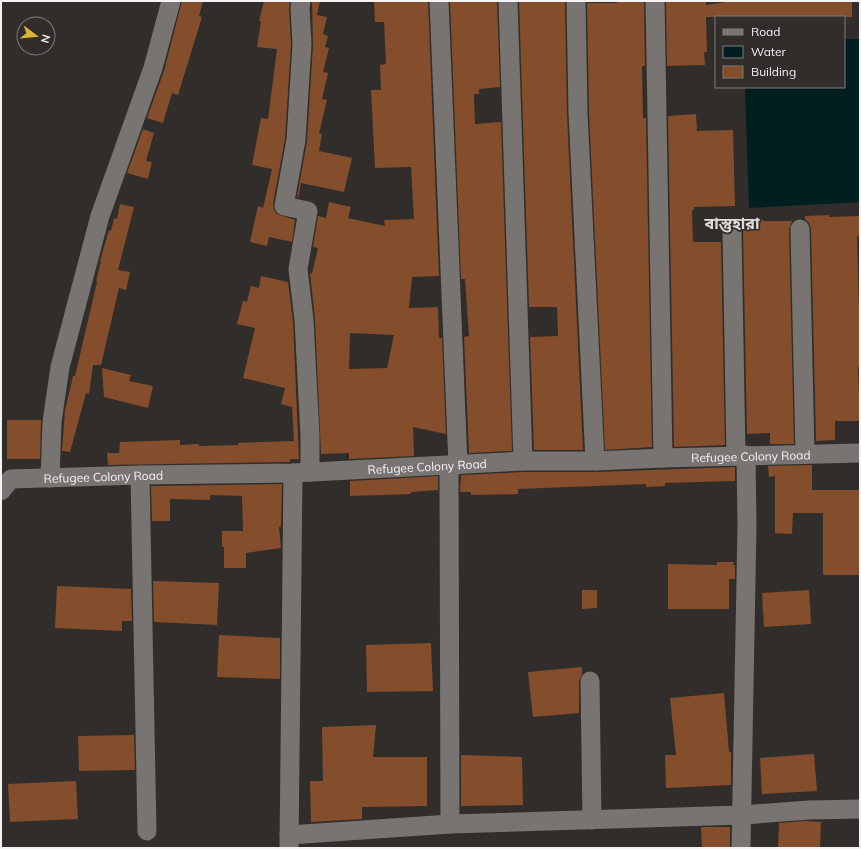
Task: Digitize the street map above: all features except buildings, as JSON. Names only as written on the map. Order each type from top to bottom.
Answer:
[{"type":"street","points":[[50,478],[52,422],[60,367],[100,216],[153,68],[171,1]]},
{"type":"street","points":[[301,1],[302,44],[296,140],[284,206],[308,211],[298,269],[305,336],[310,436],[302,473],[289,842],[450,824],[742,815],[809,810],[860,809]]},
{"type":"street","points":[[439,1],[453,465],[450,824]]},
{"type":"street","points":[[508,1],[523,461]]},
{"type":"street","points":[[576,1],[578,113],[595,461]]},
{"type":"street","points":[[655,1],[663,458]]},
{"type":"street","points":[[800,229],[805,454]]},
{"type":"street","points":[[732,231],[741,456],[747,525],[741,848]]},
{"type":"street","name":"Refugee Colony Road","points":[[1,492],[11,479],[140,475],[302,473],[523,461],[595,461],[860,453]]},
{"type":"street","points":[[140,475],[148,831]]},
{"type":"street","points":[[590,681],[592,820]]},
{"type":"water","points":[[845,39],[860,39],[860,202],[749,208],[745,88],[845,88]]},
{"type":"district","name":"বাস্তুহারা","points":[[732,223]]}]
